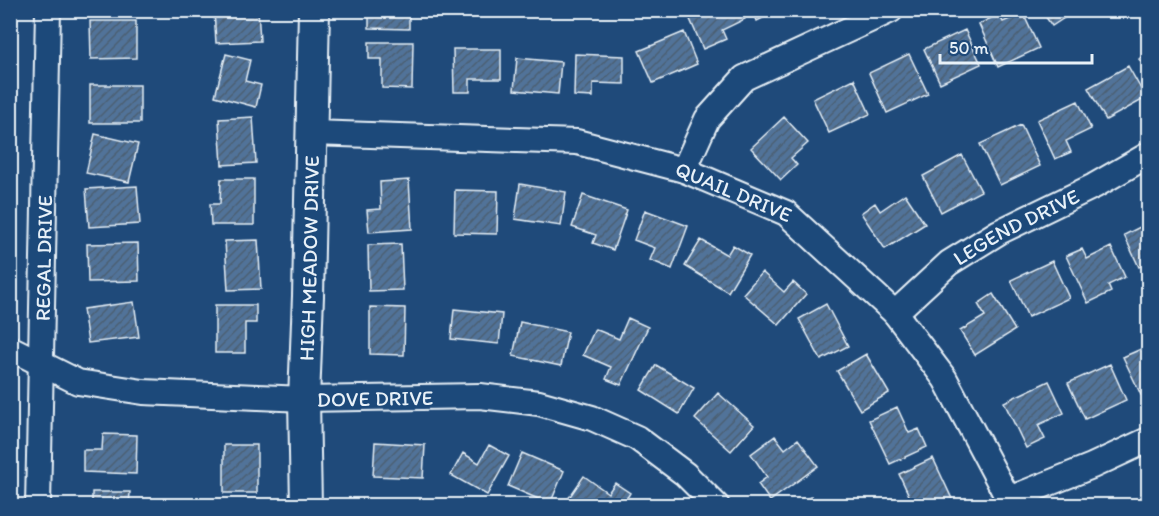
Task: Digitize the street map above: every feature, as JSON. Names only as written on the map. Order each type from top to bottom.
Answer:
[{"type":"street","name":"REGAL DRIVE","points":[[38,506],[48,10]]},
{"type":"street","name":"HIGH MEADOW DRIVE","points":[[306,506],[304,399],[314,10]]},
{"type":"street","points":[[684,170],[707,119],[744,78],[891,10]]},
{"type":"street","name":"QUAIL DRIVE","points":[[312,132],[577,142],[684,170],[786,213],[895,313],[945,379],[1010,502]]},
{"type":"street","name":"LEGEND DRIVE","points":[[895,313],[948,262],[999,232],[1094,186],[1149,156]]},
{"type":"street","name":"DOVE DRIVE","points":[[10,348],[78,382],[143,393],[304,399],[480,396],[539,403],[592,418],[637,438],[684,474],[717,506]]},
{"type":"street","points":[[1010,502],[1149,440]]},
{"type":"building","points":[[214,10],[258,10],[260,41],[216,43]]},
{"type":"building","points":[[369,10],[409,10],[409,29],[369,28]]},
{"type":"building","points":[[686,10],[741,10],[745,19],[722,30],[726,39],[703,49]]},
{"type":"building","points":[[753,10],[779,10],[757,21]]},
{"type":"building","points":[[1041,10],[1076,10],[1052,26]]},
{"type":"building","points":[[1023,13],[1039,48],[998,67],[979,24],[999,14],[1003,22]]},
{"type":"building","points":[[90,21],[136,21],[136,58],[91,59]]},
{"type":"building","points":[[965,30],[981,64],[940,83],[924,49]]},
{"type":"building","points":[[684,32],[697,64],[653,83],[639,51]]},
{"type":"building","points":[[369,42],[413,42],[412,89],[382,88],[382,59],[369,59]]},
{"type":"building","points":[[453,49],[501,49],[501,79],[470,79],[470,92],[454,92]]},
{"type":"building","points":[[1148,51],[1148,71],[1139,59]]},
{"type":"building","points":[[226,54],[250,60],[245,81],[261,85],[256,107],[215,96]]},
{"type":"building","points":[[575,54],[624,56],[624,84],[593,83],[593,97],[574,96]]},
{"type":"building","points":[[909,54],[928,94],[887,113],[869,73]]},
{"type":"building","points":[[517,58],[561,62],[558,94],[514,90]]},
{"type":"building","points":[[1128,66],[1146,98],[1106,120],[1088,88]]},
{"type":"building","points":[[854,79],[870,114],[829,133],[813,99]]},
{"type":"building","points":[[90,85],[140,85],[140,123],[90,123]]},
{"type":"building","points":[[1078,101],[1091,129],[1066,141],[1071,152],[1055,159],[1037,120]]},
{"type":"building","points":[[253,117],[256,163],[222,165],[219,119]]},
{"type":"building","points":[[784,117],[808,143],[791,158],[797,165],[781,180],[751,148]]},
{"type":"building","points":[[1021,125],[1040,166],[1000,185],[980,144]]},
{"type":"building","points":[[95,134],[138,144],[129,182],[86,173]]},
{"type":"building","points":[[962,155],[981,191],[941,212],[923,176]]},
{"type":"building","points":[[221,179],[254,179],[254,225],[211,225],[210,204],[220,204]]},
{"type":"building","points":[[409,180],[412,229],[369,232],[367,210],[381,209],[380,182]]},
{"type":"building","points":[[520,184],[566,192],[561,226],[515,219]]},
{"type":"building","points":[[137,186],[140,224],[89,227],[86,189]]},
{"type":"building","points":[[455,190],[498,191],[497,234],[454,233]]},
{"type":"building","points":[[905,194],[925,224],[885,249],[861,213],[875,203],[880,211]]},
{"type":"building","points":[[583,195],[627,210],[613,250],[593,243],[596,235],[572,227]]},
{"type":"building","points":[[645,210],[688,226],[672,269],[650,260],[655,248],[634,240]]},
{"type":"building","points":[[1148,223],[1148,263],[1139,267],[1124,235]]},
{"type":"building","points":[[258,240],[261,289],[228,290],[225,241]]},
{"type":"building","points":[[701,240],[727,255],[733,245],[750,255],[728,292],[685,266]]},
{"type":"building","points":[[138,243],[139,281],[88,282],[87,244]]},
{"type":"building","points":[[401,244],[403,290],[369,291],[368,245]]},
{"type":"building","points":[[1111,247],[1125,277],[1108,285],[1111,292],[1088,303],[1066,256],[1082,249],[1087,259]]},
{"type":"building","points":[[1052,261],[1069,298],[1028,317],[1011,280]]},
{"type":"building","points":[[762,272],[784,292],[793,282],[806,294],[779,325],[743,294]]},
{"type":"building","points":[[993,294],[1015,330],[975,355],[960,331],[985,316],[978,304]]},
{"type":"building","points":[[134,302],[139,337],[88,343],[83,309]]},
{"type":"building","points":[[826,304],[848,346],[821,360],[799,319]]},
{"type":"building","points":[[215,305],[256,305],[256,323],[245,323],[245,353],[215,353]]},
{"type":"building","points":[[370,307],[405,308],[404,355],[370,354]]},
{"type":"building","points":[[454,309],[502,314],[499,344],[451,339]]},
{"type":"building","points":[[628,318],[648,327],[621,385],[606,379],[611,367],[583,355],[595,329],[619,339]]},
{"type":"building","points":[[520,322],[568,332],[561,366],[513,356]]},
{"type":"building","points":[[1148,346],[1148,391],[1141,395],[1123,357]]},
{"type":"building","points":[[866,354],[889,393],[860,410],[837,371]]},
{"type":"building","points":[[1110,364],[1126,400],[1085,419],[1068,383]]},
{"type":"building","points":[[656,365],[694,388],[679,414],[641,390]]},
{"type":"building","points":[[1049,381],[1064,413],[1038,425],[1045,439],[1026,448],[1004,402]]},
{"type":"building","points":[[718,393],[754,425],[731,451],[695,419]]},
{"type":"building","points":[[897,407],[909,433],[919,429],[927,447],[890,464],[869,420]]},
{"type":"building","points":[[103,434],[137,435],[136,474],[83,472],[83,450],[102,450]]},
{"type":"building","points":[[775,436],[785,449],[798,439],[818,466],[770,501],[758,484],[767,477],[751,454]]},
{"type":"building","points":[[375,442],[425,445],[423,478],[373,476]]},
{"type":"building","points":[[224,445],[257,445],[257,493],[224,493]]},
{"type":"building","points":[[489,445],[509,456],[487,495],[451,475],[463,453],[479,463]]},
{"type":"building","points":[[522,453],[564,471],[550,504],[508,486]]},
{"type":"building","points":[[933,458],[952,499],[937,506],[914,506],[899,474]]},
{"type":"building","points":[[584,476],[608,493],[615,483],[630,493],[622,506],[577,506],[568,499]]},
{"type":"building","points":[[92,492],[130,492],[129,506],[92,506]]},
{"type":"building","points":[[1148,493],[1148,506],[1126,506],[1125,504]]},
{"type":"building","points":[[812,496],[817,506],[794,506]]}]
